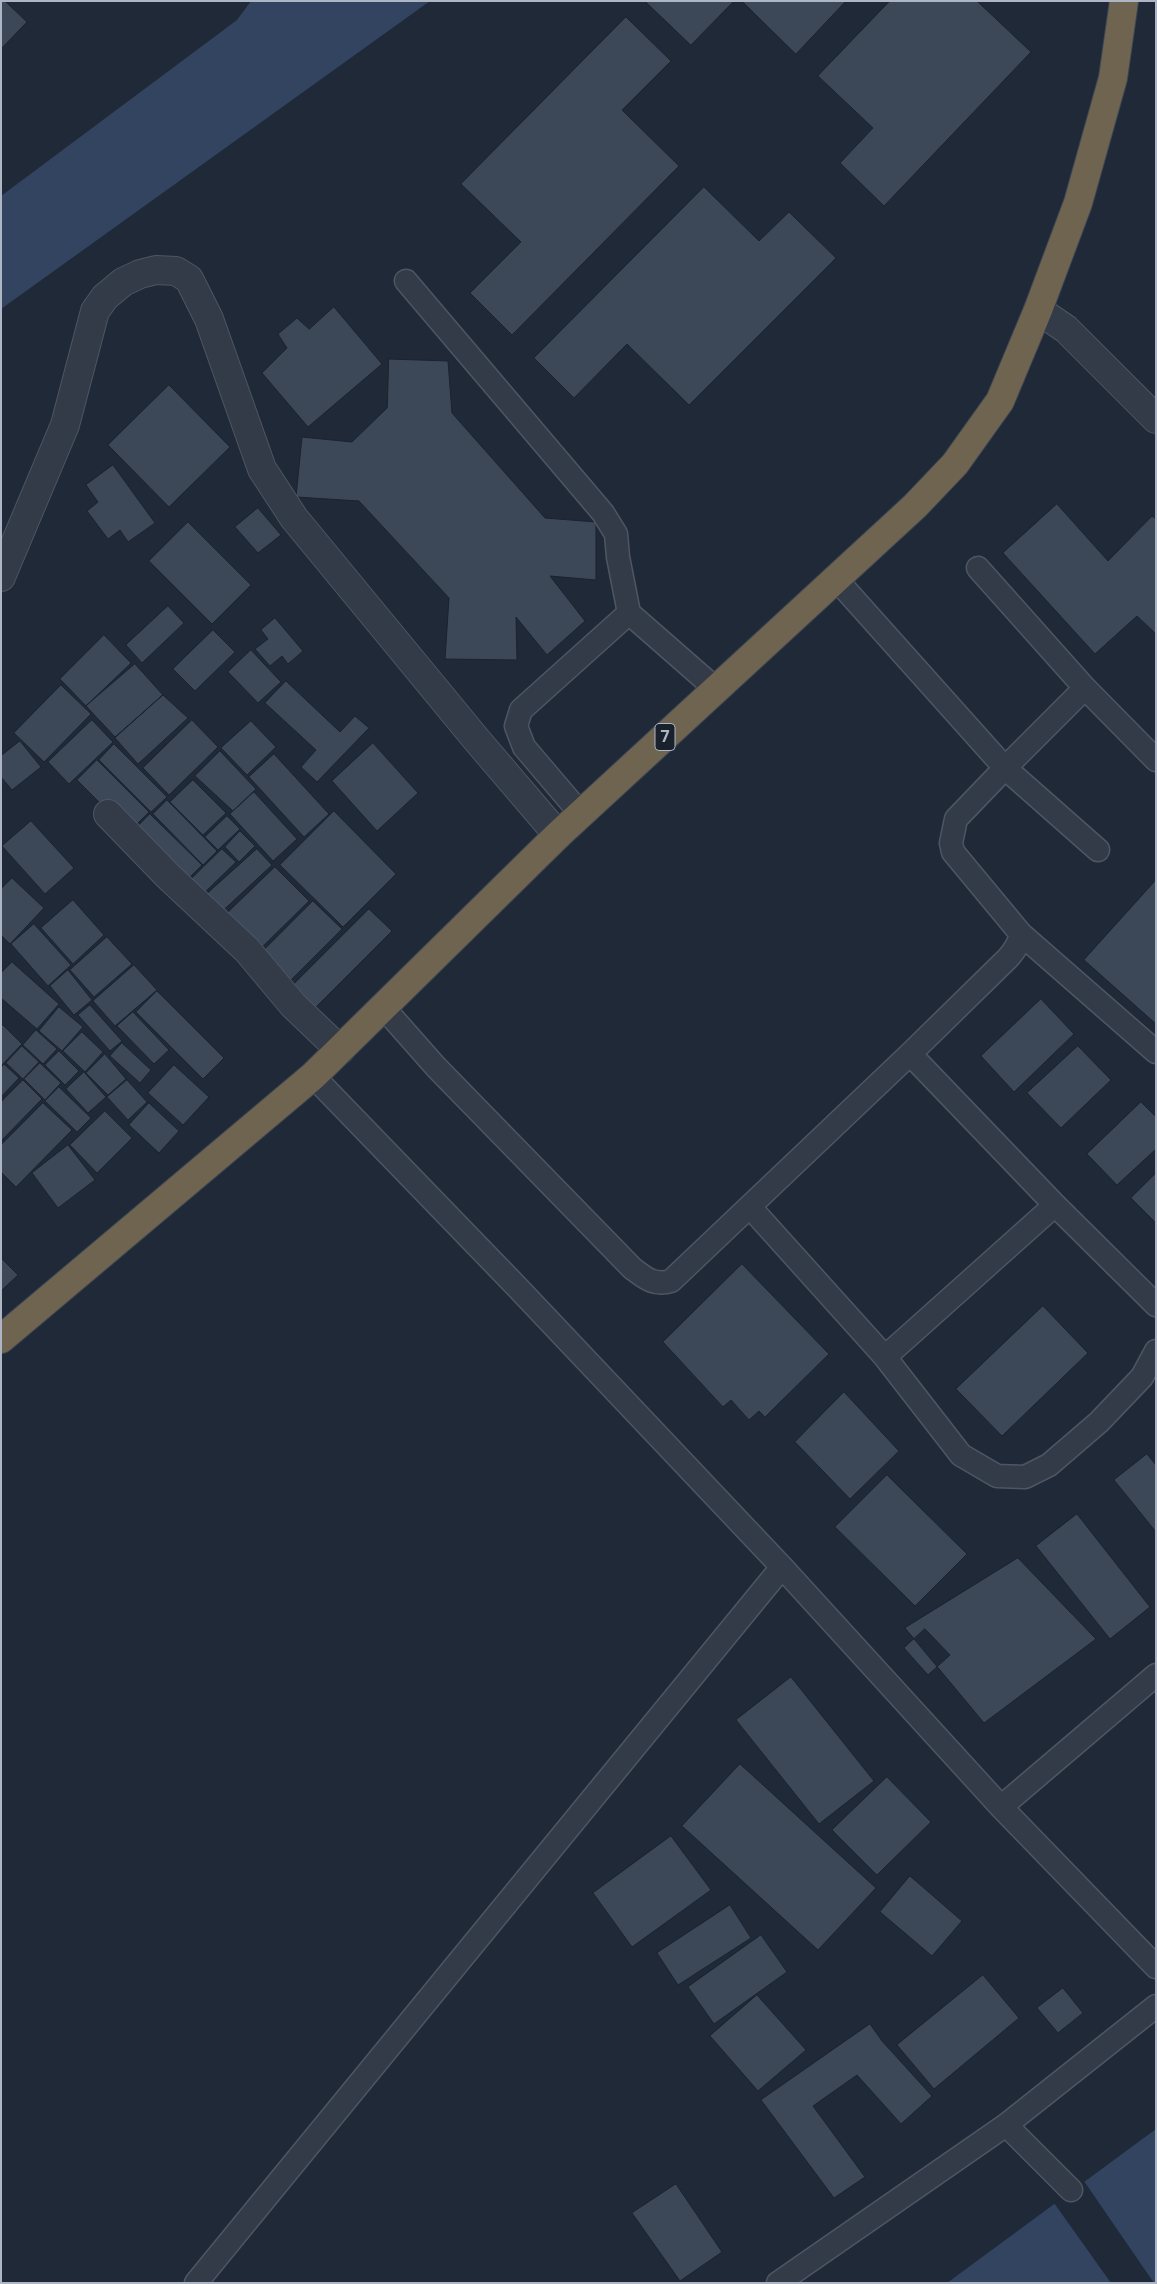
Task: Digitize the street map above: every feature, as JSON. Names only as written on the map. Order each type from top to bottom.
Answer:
[{"type":"highway","name":"7","points":[[1,1339],[312,1076],[558,835],[915,506],[955,464],[1000,401],[1038,310],[1078,203],[1113,78],[1124,1]]},
{"type":"street","points":[[1,577],[65,425],[95,311],[105,297],[124,282],[156,270],[176,271],[189,279],[209,319],[262,469],[294,518],[476,739],[558,835]]},
{"type":"street","points":[[1038,310],[1066,329],[1156,418]]},
{"type":"street","points":[[108,814],[168,876],[247,950],[293,1005],[340,1050]]},
{"type":"lane","points":[[406,282],[603,513],[616,534],[618,556],[629,613],[717,690]]},
{"type":"lane","points":[[978,568],[1084,688],[1156,760]]},
{"type":"lane","points":[[836,579],[1004,768],[1098,850]]},
{"type":"lane","points":[[581,814],[524,747],[516,726],[521,710],[629,613]]},
{"type":"lane","points":[[1084,688],[956,819],[951,843],[953,852],[1021,934],[1156,1052]]},
{"type":"lane","points":[[383,1007],[442,1074],[632,1268],[654,1283],[671,1281],[750,1207],[910,1054],[1014,951],[1021,934]]},
{"type":"lane","points":[[910,1054],[1055,1205],[1156,1305]]},
{"type":"lane","points":[[312,1076],[518,1288],[782,1567],[1001,1807],[1156,1967]]},
{"type":"lane","points":[[885,1357],[1055,1205]]},
{"type":"lane","points":[[750,1207],[885,1357],[962,1455],[997,1476],[1025,1476],[1049,1465],[1099,1422],[1142,1377],[1156,1351]]},
{"type":"lane","points":[[196,2283],[782,1567]]},
{"type":"lane","points":[[1001,1807],[1156,1675]]},
{"type":"lane","points":[[778,2283],[1006,2125],[1156,2006]]},
{"type":"lane","points":[[1006,2125],[1071,2190]]},
{"type":"water","points":[[251,1],[430,1],[1,309],[1,196],[237,20]]},
{"type":"water","points":[[1156,2129],[1156,2283],[947,2283]]},
{"type":"pier","points":[[1084,2181],[1154,2283],[1111,2283],[1054,2203]]},
{"type":"building","points":[[1,1],[5,1],[27,22],[1,49]]},
{"type":"building","points":[[645,1],[734,1],[691,45]]},
{"type":"building","points":[[742,1],[846,1],[796,54]]},
{"type":"building","points":[[890,1],[977,1],[1031,52],[884,206],[840,163],[873,128],[818,76]]},
{"type":"building","points":[[626,17],[671,61],[622,110],[679,166],[512,335],[470,293],[521,242],[461,184]]},
{"type":"building","points":[[704,187],[759,241],[789,212],[836,258],[689,405],[627,344],[574,398],[534,358]]},
{"type":"building","points":[[334,307],[382,364],[308,427],[262,373],[287,348],[278,334],[297,318],[309,329]]},
{"type":"building","points":[[389,359],[448,361],[452,413],[545,518],[596,522],[596,580],[550,576],[585,621],[547,655],[516,617],[517,660],[445,659],[449,598],[359,501],[296,497],[302,437],[352,442],[387,408]]},
{"type":"building","points":[[169,385],[230,447],[169,507],[108,445]]},
{"type":"building","points":[[113,465],[155,523],[128,542],[120,530],[108,539],[87,511],[98,502],[86,485]]},
{"type":"building","points":[[1057,504],[1108,561],[1152,516],[1156,519],[1156,634],[1137,616],[1095,654],[1003,553]]},
{"type":"building","points":[[258,508],[281,535],[258,553],[235,527]]},
{"type":"building","points":[[188,522],[251,585],[212,624],[149,561]]},
{"type":"building","points":[[168,606],[184,623],[142,663],[126,645]]},
{"type":"building","points":[[275,618],[303,651],[288,664],[282,656],[270,666],[255,649],[268,639],[261,630]]},
{"type":"building","points":[[213,630],[235,652],[195,691],[173,669]]},
{"type":"building","points":[[104,635],[131,663],[86,706],[60,679]]},
{"type":"building","points":[[251,650],[281,682],[258,703],[228,672]]},
{"type":"building","points":[[135,664],[163,695],[115,737],[86,706]]},
{"type":"building","points":[[286,681],[340,732],[355,716],[369,728],[317,782],[301,767],[316,750],[265,703]]},
{"type":"building","points":[[61,685],[91,714],[44,762],[14,733]]},
{"type":"building","points":[[163,695],[188,718],[138,764],[115,738]]},
{"type":"building","points":[[92,720],[113,742],[69,784],[48,762]]},
{"type":"building","points":[[192,720],[218,747],[169,795],[143,768]]},
{"type":"building","points":[[251,721],[276,747],[247,775],[221,748]]},
{"type":"building","points":[[20,741],[41,767],[12,790],[1,777],[1,756]]},
{"type":"building","points":[[373,743],[418,793],[377,831],[332,781]]},
{"type":"building","points":[[114,744],[167,797],[151,812],[99,760]]},
{"type":"building","points":[[220,751],[256,789],[233,811],[195,776]]},
{"type":"building","points":[[274,754],[329,814],[304,837],[249,777]]},
{"type":"building","points":[[97,760],[149,812],[129,832],[77,780]]},
{"type":"building","points":[[193,780],[226,813],[203,835],[170,802]]},
{"type":"building","points":[[254,792],[297,839],[273,861],[230,814]]},
{"type":"building","points":[[167,800],[217,851],[203,865],[153,814]]},
{"type":"building","points":[[334,811],[396,874],[343,927],[280,865]]},
{"type":"building","points":[[150,814],[202,865],[183,884],[131,833]]},
{"type":"building","points":[[227,816],[240,829],[218,850],[205,837]]},
{"type":"building","points":[[31,821],[74,868],[45,894],[2,846]]},
{"type":"building","points":[[240,831],[255,846],[239,862],[225,847]]},
{"type":"building","points":[[222,849],[236,862],[198,899],[184,886]]},
{"type":"building","points":[[257,849],[272,865],[215,918],[199,901]]},
{"type":"building","points":[[275,867],[309,901],[254,955],[219,921]]},
{"type":"building","points":[[12,878],[44,908],[10,944],[1,935],[1,889]]},
{"type":"building","points":[[1156,880],[1156,1024],[1084,960]]},
{"type":"building","points":[[73,900],[104,935],[73,964],[41,928]]},
{"type":"building","points":[[313,901],[342,929],[286,985],[257,957]]},
{"type":"building","points":[[369,909],[392,931],[309,1014],[286,992]]},
{"type":"building","points":[[34,924],[71,965],[48,986],[11,944]]},
{"type":"building","points":[[107,937],[132,964],[94,997],[70,970]]},
{"type":"building","points":[[12,962],[59,1004],[37,1029],[1,998],[1,973]]},
{"type":"building","points":[[134,965],[157,990],[115,1026],[93,1001]]},
{"type":"building","points":[[68,970],[92,1000],[74,1015],[50,986]]},
{"type":"building","points":[[157,991],[224,1058],[203,1079],[136,1012]]},
{"type":"building","points":[[1041,999],[1074,1034],[1014,1092],[981,1056]]},
{"type":"building","points":[[90,1005],[122,1041],[110,1051],[78,1015]]},
{"type":"building","points":[[59,1007],[83,1027],[62,1051],[39,1031]]},
{"type":"building","points":[[133,1012],[169,1050],[154,1064],[117,1026]]},
{"type":"building","points":[[3,1025],[22,1044],[1,1066],[1,1027]]},
{"type":"building","points":[[36,1030],[57,1049],[43,1064],[23,1045]]},
{"type":"building","points":[[82,1032],[103,1052],[85,1072],[63,1051]]},
{"type":"building","points":[[122,1043],[151,1070],[140,1083],[110,1056]]},
{"type":"building","points":[[22,1046],[39,1062],[23,1079],[6,1063]]},
{"type":"building","points":[[1078,1046],[1111,1080],[1061,1128],[1027,1093]]},
{"type":"building","points":[[59,1051],[79,1071],[65,1085],[45,1065]]},
{"type":"building","points":[[105,1054],[126,1079],[108,1095],[86,1073]]},
{"type":"building","points":[[40,1063],[61,1083],[45,1100],[24,1079]]},
{"type":"building","points":[[4,1064],[19,1078],[1,1097],[1,1068]]},
{"type":"building","points":[[174,1065],[209,1097],[183,1125],[148,1093]]},
{"type":"building","points":[[84,1072],[106,1097],[88,1113],[66,1089]]},
{"type":"building","points":[[23,1080],[42,1099],[1,1141],[1,1102]]},
{"type":"building","points":[[127,1080],[147,1102],[128,1120],[107,1097]]},
{"type":"building","points":[[59,1087],[91,1118],[77,1132],[45,1101]]},
{"type":"building","points":[[1141,1102],[1156,1117],[1156,1149],[1117,1185],[1087,1154]]},
{"type":"building","points":[[43,1103],[72,1130],[16,1187],[1,1172],[1,1145]]},
{"type":"building","points":[[149,1103],[179,1131],[159,1153],[129,1125]]},
{"type":"building","points":[[105,1111],[132,1138],[97,1173],[70,1145]]},
{"type":"building","points":[[68,1145],[95,1180],[58,1208],[32,1173]]},
{"type":"building","points":[[1156,1173],[1156,1223],[1131,1198]]},
{"type":"building","points":[[1,1258],[18,1275],[1,1291]]},
{"type":"building","points":[[742,1264],[829,1354],[765,1417],[759,1411],[749,1420],[731,1400],[723,1407],[663,1342]]},
{"type":"building","points":[[1043,1306],[1088,1353],[1002,1436],[956,1389]]},
{"type":"building","points":[[844,1392],[899,1451],[850,1499],[795,1442]]},
{"type":"building","points":[[1147,1454],[1156,1465],[1156,1532],[1114,1480]]},
{"type":"building","points":[[887,1475],[967,1554],[915,1606],[835,1527]]},
{"type":"building","points":[[1077,1514],[1150,1607],[1110,1639],[1036,1546]]},
{"type":"building","points":[[1018,1558],[1096,1639],[984,1723],[905,1628]]},
{"type":"building","points":[[925,1629],[950,1655],[928,1675],[904,1648]]},
{"type":"building","points":[[791,1677],[874,1781],[819,1824],[736,1720]]},
{"type":"building","points":[[740,1764],[876,1888],[818,1950],[682,1826]]},
{"type":"building","points":[[887,1777],[931,1822],[877,1875],[832,1830]]},
{"type":"building","points":[[671,1836],[711,1890],[632,1947],[593,1893]]},
{"type":"building","points":[[910,1876],[962,1921],[932,1956],[880,1912]]},
{"type":"building","points":[[730,1905],[751,1938],[678,1985],[657,1953]]},
{"type":"building","points":[[761,1935],[787,1972],[714,2024],[688,1987]]},
{"type":"building","points":[[983,1975],[1019,2018],[934,2089],[897,2045]]},
{"type":"building","points":[[1063,1988],[1083,2013],[1058,2033],[1037,2008]]},
{"type":"building","points":[[757,1995],[806,2050],[758,2091],[710,2036]]},
{"type":"building","points":[[870,2024],[882,2041],[932,2096],[901,2124],[857,2075],[813,2106],[865,2177],[834,2198],[761,2100]]},
{"type":"building","points":[[676,2184],[722,2252],[680,2281],[632,2213]]}]
